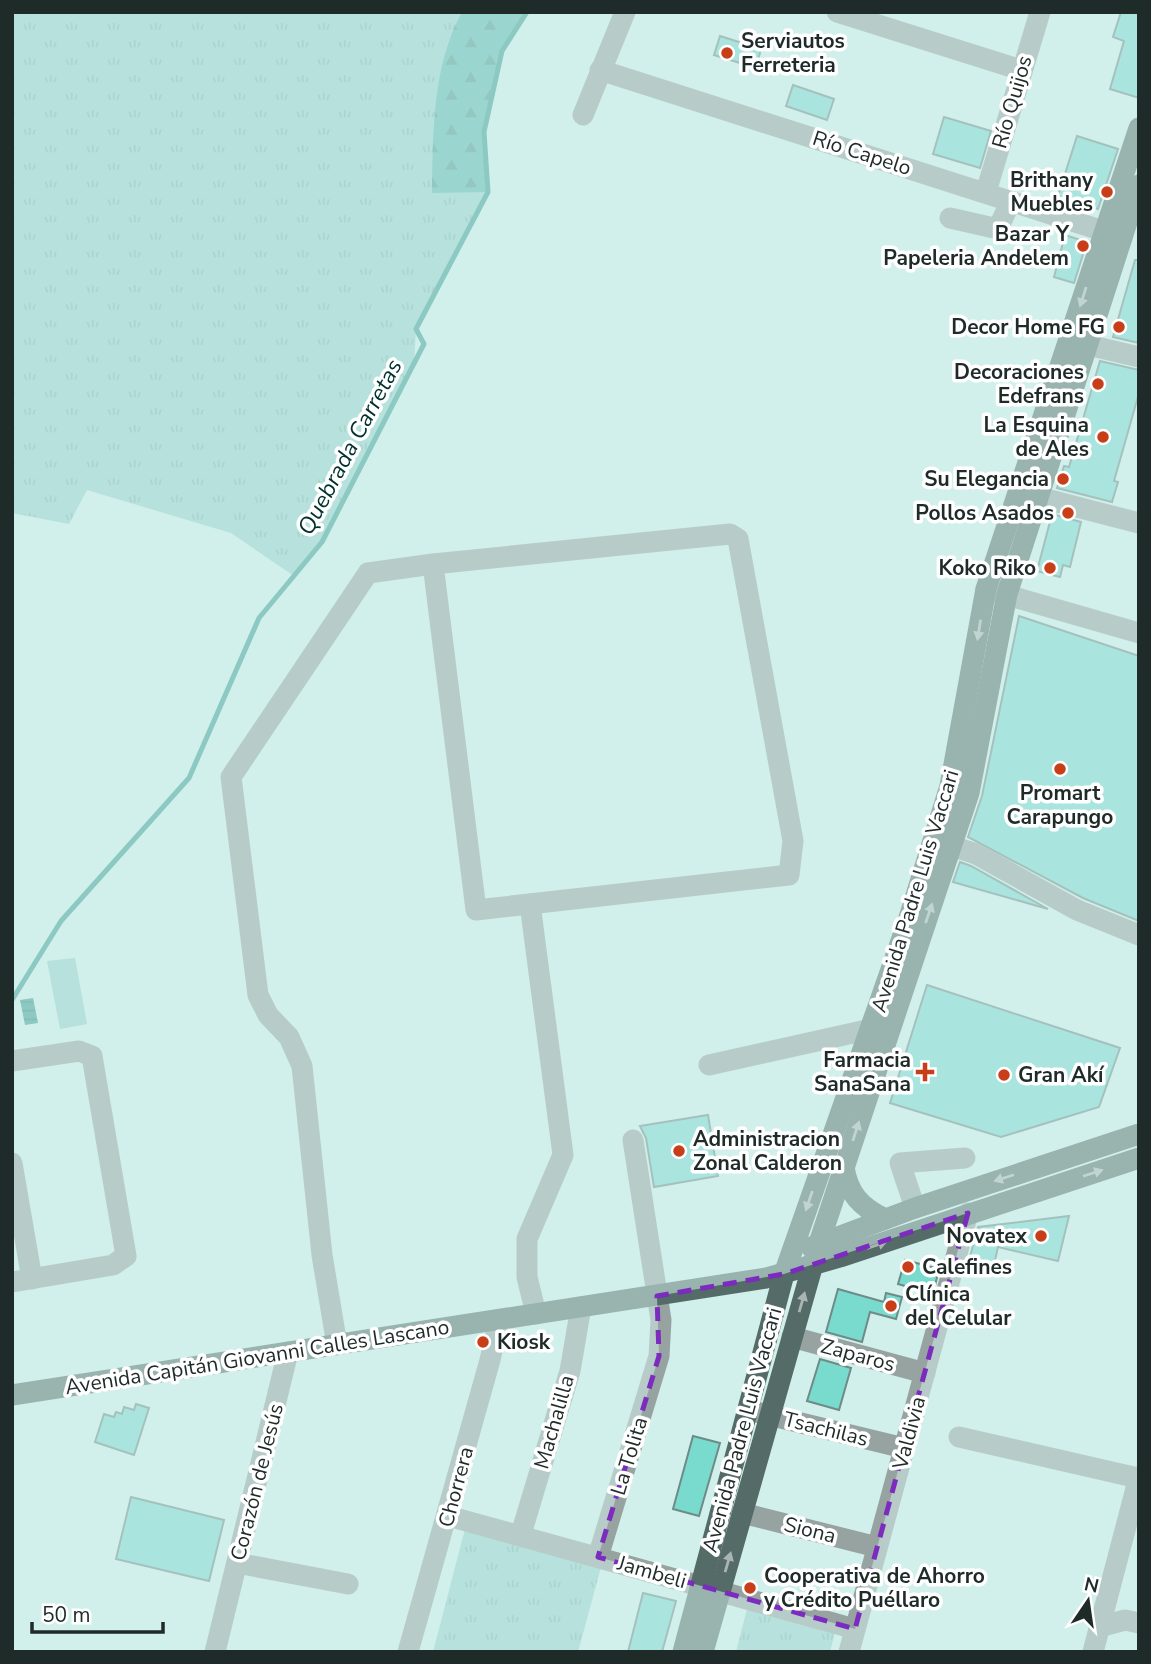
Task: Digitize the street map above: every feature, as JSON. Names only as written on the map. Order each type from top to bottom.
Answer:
[{"type":"main road","name":"Avenida Padre Luis Vaccari","points":[[704,1652],[711,1589],[747,1410],[787,1265],[871,1030],[950,786],[997,591],[1114,235],[1134,189],[1139,128]]},
{"type":"main road","name":"Avenida Padre Luis Vaccari","points":[[683,1652],[742,1513],[819,1243],[952,846],[971,780],[997,591],[1038,497],[1088,345],[1114,235]]},
{"type":"main road","name":"Avenida Capitán Giovanni Calles Lascano","points":[[12,1395],[751,1280],[787,1265],[819,1243],[1139,1133]]},
{"type":"main road","name":"Avenida Capitán Giovanni Calles Lascano","points":[[787,1265],[813,1266],[1139,1158]]},
{"type":"main road","points":[[844,1167],[846,1181],[858,1201],[885,1219]]},
{"type":"street","points":[[583,115],[625,12]]},
{"type":"street","points":[[837,12],[1020,70]]},
{"type":"street","name":"Río Quijos","points":[[986,192],[1020,70],[1040,12]]},
{"type":"street","name":"Río Capelo","points":[[600,70],[1114,235]]},
{"type":"street","points":[[950,218],[994,228],[1000,224],[1011,201]]},
{"type":"street","points":[[1088,345],[1139,357]]},
{"type":"street","points":[[1038,497],[1139,523]]},
{"type":"street","points":[[337,1345],[322,1255],[302,1066],[289,1037],[268,1015],[258,995],[231,777],[368,573],[433,564],[730,534],[738,539],[793,841],[789,875],[475,910],[433,564]]},
{"type":"street","points":[[997,591],[1139,633]]},
{"type":"street","points":[[952,846],[976,854],[1077,910],[1139,935]]},
{"type":"street","points":[[530,904],[562,1155],[527,1239],[527,1277],[536,1314]]},
{"type":"street","points":[[709,1065],[871,1030]]},
{"type":"street","points":[[12,1061],[79,1051],[92,1056],[126,1256],[119,1263],[22,1281],[12,1163]]},
{"type":"street","name":"La Tolita","points":[[598,1557],[659,1356],[661,1320],[633,1140]]},
{"type":"street","points":[[915,1208],[890,1165],[965,1158]]},
{"type":"street","name":"Valdivia","points":[[849,1652],[968,1213]]},
{"type":"street","name":"Machalilla","points":[[521,1534],[570,1371],[581,1307]]},
{"type":"street","name":"Chorrera","points":[[408,1652],[448,1516],[499,1320]]},
{"type":"street","name":"Zaparos","points":[[792,1337],[925,1373]]},
{"type":"street","name":"Corazón de Jesús","points":[[215,1652],[288,1352]]},
{"type":"street","name":"Tsachilas","points":[[747,1410],[904,1448]]},
{"type":"street","points":[[959,1437],[1139,1477],[1093,1652]]},
{"type":"street","name":"Siona","points":[[742,1513],[877,1547]]},
{"type":"street","name":"Jambeli","points":[[448,1516],[521,1534],[855,1629]]},
{"type":"street","points":[[237,1563],[348,1584]]},
{"type":"street","points":[[1099,1627],[1125,1620],[1139,1622]]},
{"type":"highlighted area","points":[[968,1213],[855,1629],[598,1557],[659,1356],[657,1296],[784,1274]]},
{"type":"green space","points":[[12,12],[527,12],[502,51],[484,132],[488,192],[416,329],[414,365],[322,542],[294,576],[231,533],[87,490],[69,524],[12,513]]},
{"type":"green space","points":[[462,12],[527,12],[502,51],[484,132],[488,192],[432,193],[436,101],[445,55]]},
{"type":"green space","points":[[75,958],[87,1024],[60,1029],[47,961]]},
{"type":"green space","points":[[465,1529],[601,1567],[578,1652],[433,1652]]},
{"type":"green space","points":[[747,1609],[835,1632],[830,1652],[736,1652]]},
{"type":"shaded area","points":[[33,998],[38,1023],[25,1025],[20,1000]]},
{"type":"building","points":[[1121,12],[1139,12],[1139,98],[1110,89],[1124,41],[1113,37]]},
{"type":"building","points":[[720,36],[761,49],[756,68],[714,55]]},
{"type":"building","points":[[793,85],[834,99],[827,120],[786,106]]},
{"type":"building","points":[[944,117],[991,131],[980,168],[933,154]]},
{"type":"building","points":[[1077,136],[1118,149],[1098,209],[1058,196]]},
{"type":"building","points":[[1065,235],[1084,241],[1086,245],[1074,283],[1054,277]]},
{"type":"building","points":[[1135,260],[1139,260],[1139,343],[1113,337]]},
{"type":"building","points":[[1100,361],[1139,370],[1139,393],[1114,481],[1118,482],[1112,502],[1057,488],[1064,466],[1069,467]]},
{"type":"building","points":[[1052,514],[1081,522],[1070,567],[1063,565],[1060,577],[1037,571]]},
{"type":"building","name":"Promart Carapungo","points":[[1019,616],[1139,656],[1139,921],[1083,898],[968,837],[982,796]]},
{"type":"building","points":[[960,862],[971,866],[1048,909],[953,882]]},
{"type":"building","name":"Gran Akí","points":[[927,985],[1120,1048],[1099,1107],[1001,1137],[890,1103]]},
{"type":"building","name":"Administracion Zonal Calderon","points":[[708,1115],[718,1176],[654,1187],[646,1138],[640,1126]]},
{"type":"building","points":[[1069,1216],[1058,1261],[998,1247],[992,1274],[967,1268],[978,1227]]},
{"type":"building","points":[[905,1260],[939,1269],[933,1294],[898,1284]]},
{"type":"building","points":[[838,1289],[884,1302],[886,1293],[902,1297],[896,1319],[870,1312],[862,1342],[826,1332]]},
{"type":"building","points":[[820,1359],[851,1368],[839,1410],[807,1401]]},
{"type":"building","points":[[136,1404],[149,1408],[134,1455],[95,1442],[104,1414],[114,1417],[116,1412],[122,1414],[124,1407],[134,1410]]},
{"type":"building","points":[[693,1436],[720,1443],[699,1516],[673,1509]]},
{"type":"building","points":[[131,1497],[224,1520],[209,1581],[116,1559]]},
{"type":"building","points":[[643,1593],[676,1601],[662,1652],[628,1652]]},
{"type":"waterway","name":"Quebrada Carretas","points":[[12,1000],[61,921],[189,778],[259,618],[322,542],[424,344],[416,329],[488,192],[484,132],[502,51],[527,12]]},
{"type":"place","name":"Serviautos Ferreteria","points":[[727,53]]},
{"type":"place","name":"Brithany Muebles","points":[[1107,192]]},
{"type":"place","name":"Bazar Y Papeleria Andelem","points":[[1083,246]]},
{"type":"place","name":"Decor Home FG","points":[[1119,327]]},
{"type":"place","name":"Decoraciones Edefrans","points":[[1098,384]]},
{"type":"place","name":"La Esquina de Ales","points":[[1103,437]]},
{"type":"place","name":"Su Elegancia","points":[[1063,479]]},
{"type":"place","name":"Pollos Asados","points":[[1068,513]]},
{"type":"place","name":"Koko Riko","points":[[1050,568]]},
{"type":"place","name":"Promart Carapungo","points":[[1060,769]]},
{"type":"place","name":"Farmacia SanaSana","points":[[925,1072]]},
{"type":"place","name":"Gran Akí","points":[[1004,1075]]},
{"type":"place","name":"Administracion Zonal Calderon","points":[[679,1151]]},
{"type":"place","name":"Novatex","points":[[1041,1236]]},
{"type":"place","name":"Calefines","points":[[908,1267]]},
{"type":"place","name":"Clínica del Celular","points":[[891,1306]]},
{"type":"place","name":"Kiosk","points":[[483,1342]]},
{"type":"place","name":"Cooperativa de Ahorro y Crédito Puéllaro","points":[[750,1588]]}]
